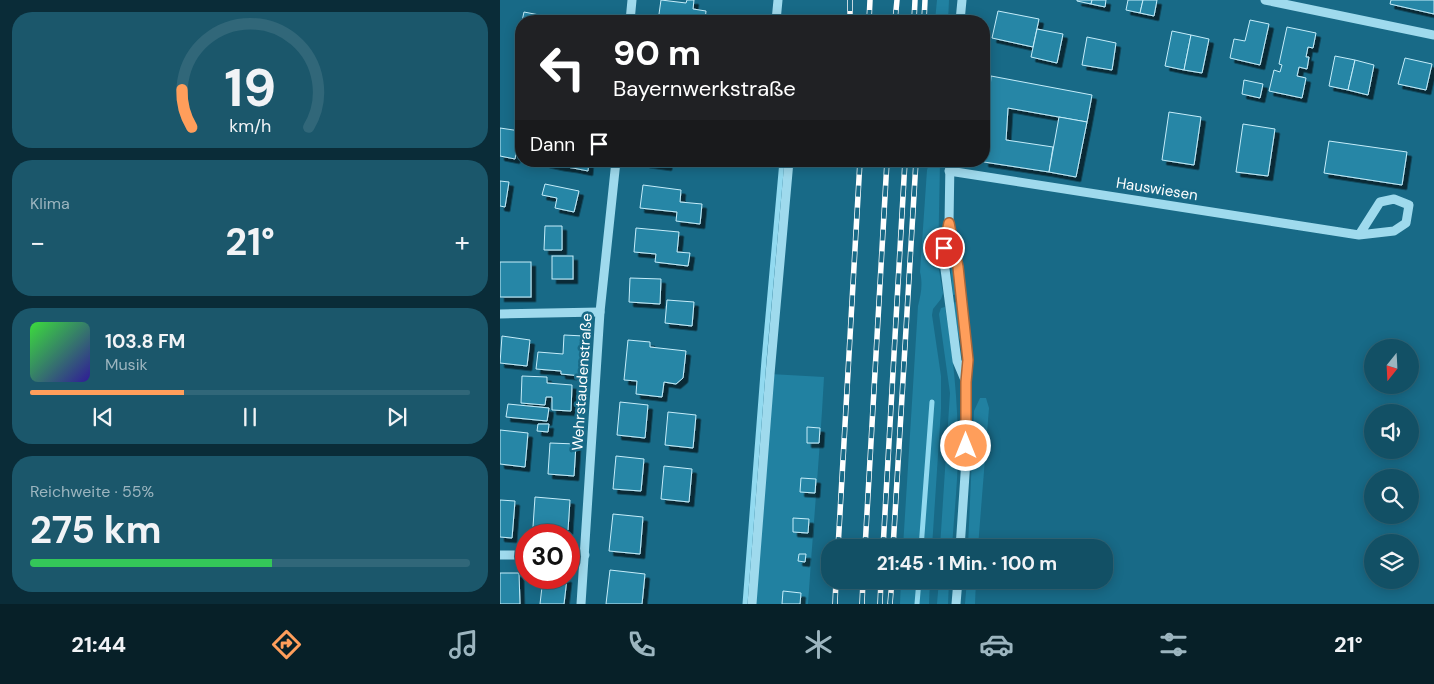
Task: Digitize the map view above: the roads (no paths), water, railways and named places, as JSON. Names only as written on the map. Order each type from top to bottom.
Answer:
[{"type":"street","points":[[631,15],[632,0]]},
{"type":"street","points":[[777,15],[778,0]]},
{"type":"street","points":[[961,15],[962,0]]},
{"type":"street","points":[[1265,0],[1434,35]]},
{"type":"street","name":"Wehrstaudenstraße","points":[[581,604],[600,312],[615,167]]},
{"type":"street","points":[[752,604],[788,167]]},
{"type":"street","points":[[949,167],[949,223],[944,248],[945,269],[957,361],[966,382]]},
{"type":"street","name":"Hauswiesen","points":[[949,171],[1359,235],[1394,230],[1406,223],[1409,205],[1394,198],[1380,202],[1359,235]]},
{"type":"street","points":[[949,223],[958,267],[968,360],[966,382],[966,460],[961,539]]},
{"type":"street","points":[[500,314],[600,312]]},
{"type":"street","points":[[500,555],[515,555]]},
{"type":"street","points":[[580,555],[585,555]]},
{"type":"street","points":[[956,604],[957,589]]},
{"type":"waterway","points":[[745,604],[781,167]]},
{"type":"waterway","points":[[922,539],[932,402]]},
{"type":"waterway","points":[[917,604],[918,589]]},
{"type":"railway","points":[[850,0],[850,15]]},
{"type":"railway","points":[[869,15],[870,0]]},
{"type":"railway","points":[[896,15],[897,0]]},
{"type":"railway","points":[[914,15],[915,0]]},
{"type":"railway","points":[[924,15],[925,0]]},
{"type":"railway","points":[[839,539],[860,167]]},
{"type":"railway","points":[[866,539],[887,167]]},
{"type":"railway","points":[[884,539],[905,167]]},
{"type":"railway","points":[[894,539],[916,167]]},
{"type":"railway","points":[[835,604],[836,589]]},
{"type":"railway","points":[[862,604],[863,589]]},
{"type":"railway","points":[[880,604],[881,589]]},
{"type":"railway","points":[[890,604],[891,589]]}]
